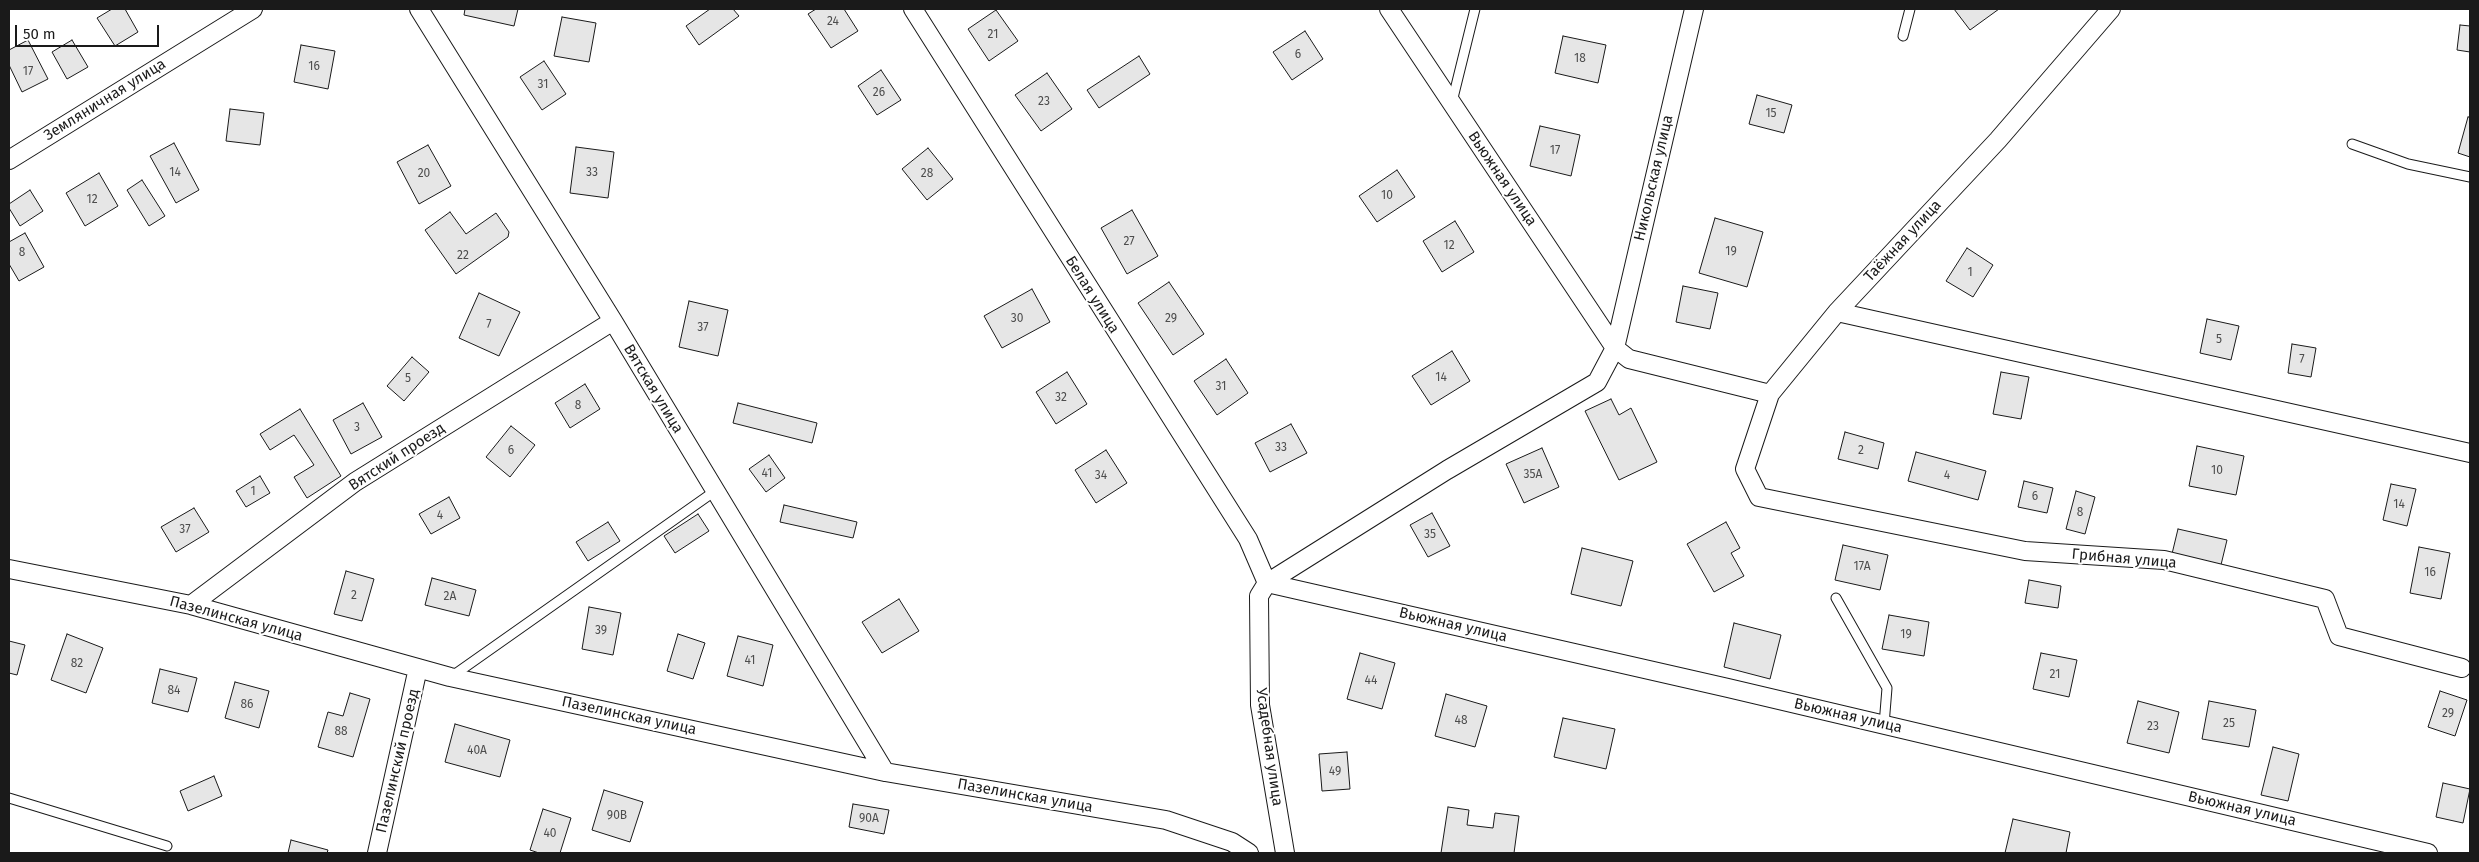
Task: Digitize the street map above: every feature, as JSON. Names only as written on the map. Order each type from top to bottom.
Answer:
[{"type":"street","name":"Земляничная улица","points":[[9,160],[252,9]]},
{"type":"street","name":"Вятская улица","points":[[419,9],[612,321],[885,772]]},
{"type":"street","name":"Белая улица","points":[[913,9],[1248,539],[1267,583]]},
{"type":"street","name":"Вьюжная улица","points":[[1389,9],[1615,348]]},
{"type":"street","name":"Никольская улица","points":[[1267,583],[1447,470],[1597,382],[1615,348],[1694,9]]},
{"type":"street","name":"Таёжная улица","points":[[1759,497],[1745,470],[1770,394],[1836,312],[1998,140],[2112,9]]},
{"type":"street","points":[[1836,312],[2470,453]]},
{"type":"street","name":"Вятский проезд","points":[[191,605],[355,482],[612,321]]},
{"type":"street","points":[[1615,348],[1629,359],[1770,394]]},
{"type":"street","name":"Грибная улица","points":[[1759,497],[2025,551],[2164,560],[2325,599],[2339,636],[2462,668]]},
{"type":"street","name":"Пазелинская улица","points":[[9,569],[191,605],[450,677],[885,772],[1166,820],[1232,842],[1249,853]]},
{"type":"street","name":"Вьюжная улица","points":[[1267,583],[2428,853]]},
{"type":"street","name":"Усадебная улица","points":[[1267,583],[1260,596],[1260,704],[1284,853]]},
{"type":"street","name":"Пазелинский проезд","points":[[376,853],[418,668]]},
{"type":"lane","points":[[1452,105],[1474,9]]},
{"type":"lane","points":[[1903,36],[1910,9]]},
{"type":"lane","points":[[2352,144],[2408,164],[2470,177]]},
{"type":"lane","points":[[450,677],[715,491]]},
{"type":"lane","points":[[1836,598],[1887,688],[1884,725]]},
{"type":"lane","points":[[9,798],[168,846]]},
{"type":"building","points":[[112,9],[125,9],[138,32],[115,46],[97,18]]},
{"type":"building","points":[[465,9],[518,9],[514,26],[464,15]]},
{"type":"building","points":[[710,9],[733,9],[739,16],[699,45],[686,26]]},
{"type":"building","points":[[816,9],[844,9],[858,31],[831,48],[808,14]]},
{"type":"building","points":[[1954,9],[1999,9],[1970,30]]},
{"type":"building","points":[[996,10],[1018,41],[989,61],[968,29]]},
{"type":"building","points":[[562,17],[596,23],[589,62],[554,56]]},
{"type":"building","points":[[2460,25],[2470,26],[2470,52],[2457,50]]},
{"type":"building","points":[[1305,31],[1323,59],[1292,80],[1273,52]]},
{"type":"building","points":[[1563,36],[1606,45],[1598,83],[1555,73]]},
{"type":"building","points":[[28,40],[48,79],[22,92],[9,65],[9,50]]},
{"type":"building","points":[[72,40],[88,67],[67,79],[52,52]]},
{"type":"building","points":[[301,45],[335,51],[328,89],[294,82]]},
{"type":"building","points":[[1139,56],[1150,74],[1099,108],[1087,90]]},
{"type":"building","points":[[544,61],[566,94],[542,110],[520,77]]},
{"type":"building","points":[[881,70],[901,100],[877,115],[858,86]]},
{"type":"building","points":[[1047,73],[1072,109],[1041,131],[1015,95]]},
{"type":"building","points":[[1757,95],[1792,105],[1784,133],[1749,124]]},
{"type":"building","points":[[230,109],[264,113],[260,145],[226,141]]},
{"type":"building","points":[[2468,117],[2470,117],[2470,157],[2458,153]]},
{"type":"building","points":[[1540,126],[1580,135],[1571,176],[1530,166]]},
{"type":"building","points":[[174,143],[199,190],[176,203],[150,156]]},
{"type":"building","points":[[428,145],[451,186],[419,204],[397,162]]},
{"type":"building","points":[[576,147],[614,152],[608,198],[570,193]]},
{"type":"building","points":[[928,148],[953,179],[927,200],[902,169]]},
{"type":"building","points":[[1397,170],[1415,197],[1377,222],[1359,196]]},
{"type":"building","points":[[99,173],[118,206],[85,226],[66,193]]},
{"type":"building","points":[[142,180],[165,216],[149,226],[127,190]]},
{"type":"building","points":[[30,190],[43,211],[20,226],[9,208],[9,204]]},
{"type":"building","points":[[1132,210],[1158,256],[1127,274],[1101,228]]},
{"type":"building","points":[[450,212],[466,234],[496,213],[509,232],[508,237],[456,274],[425,230]]},
{"type":"building","points":[[1715,218],[1763,232],[1747,287],[1699,273]]},
{"type":"building","points":[[1455,221],[1474,252],[1442,272],[1423,241]]},
{"type":"building","points":[[25,233],[44,267],[19,281],[9,264],[9,242]]},
{"type":"building","points":[[1967,248],[1993,265],[1973,297],[1946,281]]},
{"type":"building","points":[[1169,282],[1204,334],[1173,355],[1138,303]]},
{"type":"building","points":[[1683,286],[1718,293],[1710,329],[1676,322]]},
{"type":"building","points":[[1032,289],[1050,322],[1002,348],[984,316]]},
{"type":"building","points":[[479,293],[520,312],[499,356],[459,338]]},
{"type":"building","points":[[689,301],[728,310],[718,356],[679,347]]},
{"type":"building","points":[[2207,319],[2239,326],[2231,360],[2200,353]]},
{"type":"building","points":[[2292,344],[2316,348],[2311,377],[2288,373]]},
{"type":"building","points":[[1452,351],[1470,381],[1431,405],[1412,376]]},
{"type":"building","points":[[412,357],[429,372],[404,401],[387,386]]},
{"type":"building","points":[[1226,359],[1248,393],[1217,415],[1194,381]]},
{"type":"building","points":[[1067,372],[1087,404],[1056,424],[1036,392]]},
{"type":"building","points":[[2001,372],[2029,377],[2021,419],[1993,414]]},
{"type":"building","points":[[585,384],[600,409],[570,428],[555,403]]},
{"type":"building","points":[[1611,399],[1619,415],[1631,408],[1657,462],[1619,480],[1585,411]]},
{"type":"building","points":[[363,403],[382,437],[351,454],[333,420]]},
{"type":"building","points":[[738,403],[817,423],[812,443],[733,423]]},
{"type":"building","points":[[300,409],[341,476],[307,498],[294,477],[314,465],[294,435],[270,450],[260,434]]},
{"type":"building","points":[[1291,424],[1307,453],[1270,472],[1255,443]]},
{"type":"building","points":[[511,426],[535,445],[510,477],[486,457]]},
{"type":"building","points":[[1845,432],[1884,443],[1878,469],[1838,459]]},
{"type":"building","points":[[2197,446],[2244,456],[2236,495],[2189,486]]},
{"type":"building","points":[[1542,448],[1559,487],[1524,503],[1506,464]]},
{"type":"building","points":[[1106,450],[1127,483],[1096,503],[1075,470]]},
{"type":"building","points":[[1916,452],[1986,471],[1978,500],[1908,481]]},
{"type":"building","points":[[769,455],[785,478],[766,492],[749,469]]},
{"type":"building","points":[[260,476],[270,493],[246,507],[236,491]]},
{"type":"building","points":[[2024,481],[2053,488],[2047,513],[2018,507]]},
{"type":"building","points":[[2391,484],[2416,489],[2407,526],[2383,520]]},
{"type":"building","points":[[2076,491],[2095,497],[2085,534],[2066,529]]},
{"type":"building","points":[[449,497],[460,518],[431,534],[419,514]]},
{"type":"building","points":[[784,505],[857,522],[853,538],[780,522]]},
{"type":"building","points":[[194,508],[209,532],[176,552],[161,527]]},
{"type":"building","points":[[1432,513],[1450,546],[1428,557],[1410,525]]},
{"type":"building","points":[[698,514],[709,531],[675,553],[664,536]]},
{"type":"building","points":[[608,522],[620,541],[588,561],[576,542]]},
{"type":"building","points":[[1726,522],[1740,548],[1731,553],[1744,576],[1714,592],[1687,544]]},
{"type":"building","points":[[2178,529],[2227,540],[2220,569],[2171,558]]},
{"type":"building","points":[[1843,545],[1888,555],[1880,590],[1835,580]]},
{"type":"building","points":[[2419,547],[2450,553],[2441,599],[2410,593]]},
{"type":"building","points":[[1582,548],[1633,561],[1621,606],[1571,594]]},
{"type":"building","points":[[346,571],[374,579],[362,621],[334,614]]},
{"type":"building","points":[[432,578],[476,590],[469,616],[425,605]]},
{"type":"building","points":[[2029,580],[2061,586],[2058,608],[2025,603]]},
{"type":"building","points":[[899,599],[919,631],[882,653],[862,622]]},
{"type":"building","points":[[589,607],[621,613],[613,655],[582,649]]},
{"type":"building","points":[[1889,615],[1929,622],[1924,656],[1882,649]]},
{"type":"building","points":[[1734,623],[1781,635],[1770,679],[1724,667]]},
{"type":"building","points":[[67,634],[103,648],[86,693],[51,680]]},
{"type":"building","points":[[678,634],[705,643],[693,679],[667,671]]},
{"type":"building","points":[[738,636],[773,645],[763,686],[727,676]]},
{"type":"building","points":[[9,641],[25,645],[17,675],[9,673]]},
{"type":"building","points":[[1360,653],[1395,663],[1382,709],[1347,699]]},
{"type":"building","points":[[2041,653],[2077,660],[2069,697],[2033,689]]},
{"type":"building","points":[[160,669],[197,678],[188,712],[152,703]]},
{"type":"building","points":[[235,682],[269,691],[259,728],[225,718]]},
{"type":"building","points":[[2440,691],[2467,700],[2455,736],[2428,727]]},
{"type":"building","points":[[350,693],[370,699],[353,757],[318,747],[328,712],[343,716]]},
{"type":"building","points":[[1446,694],[1487,706],[1475,747],[1435,736]]},
{"type":"building","points":[[2138,701],[2179,712],[2169,753],[2127,743]]},
{"type":"building","points":[[2209,701],[2256,710],[2249,747],[2202,739]]},
{"type":"building","points":[[1563,718],[1615,729],[1606,769],[1554,757]]},
{"type":"building","points":[[455,724],[510,740],[500,777],[445,762]]},
{"type":"building","points":[[2273,747],[2299,754],[2288,801],[2261,795]]},
{"type":"building","points":[[1347,752],[1350,789],[1322,791],[1319,754]]},
{"type":"building","points":[[214,776],[222,796],[188,811],[180,791]]},
{"type":"building","points":[[2443,783],[2470,789],[2463,823],[2436,817]]},
{"type":"building","points":[[604,790],[643,802],[630,842],[592,830]]},
{"type":"building","points":[[853,804],[889,810],[884,834],[849,827]]},
{"type":"building","points":[[1448,807],[1469,810],[1467,825],[1493,828],[1495,813],[1519,816],[1514,853],[1441,853]]},
{"type":"building","points":[[543,809],[571,818],[560,853],[539,853],[530,850]]},
{"type":"building","points":[[2013,819],[2070,832],[2066,853],[2005,853]]},
{"type":"building","points":[[291,840],[328,850],[327,853],[288,853]]}]
